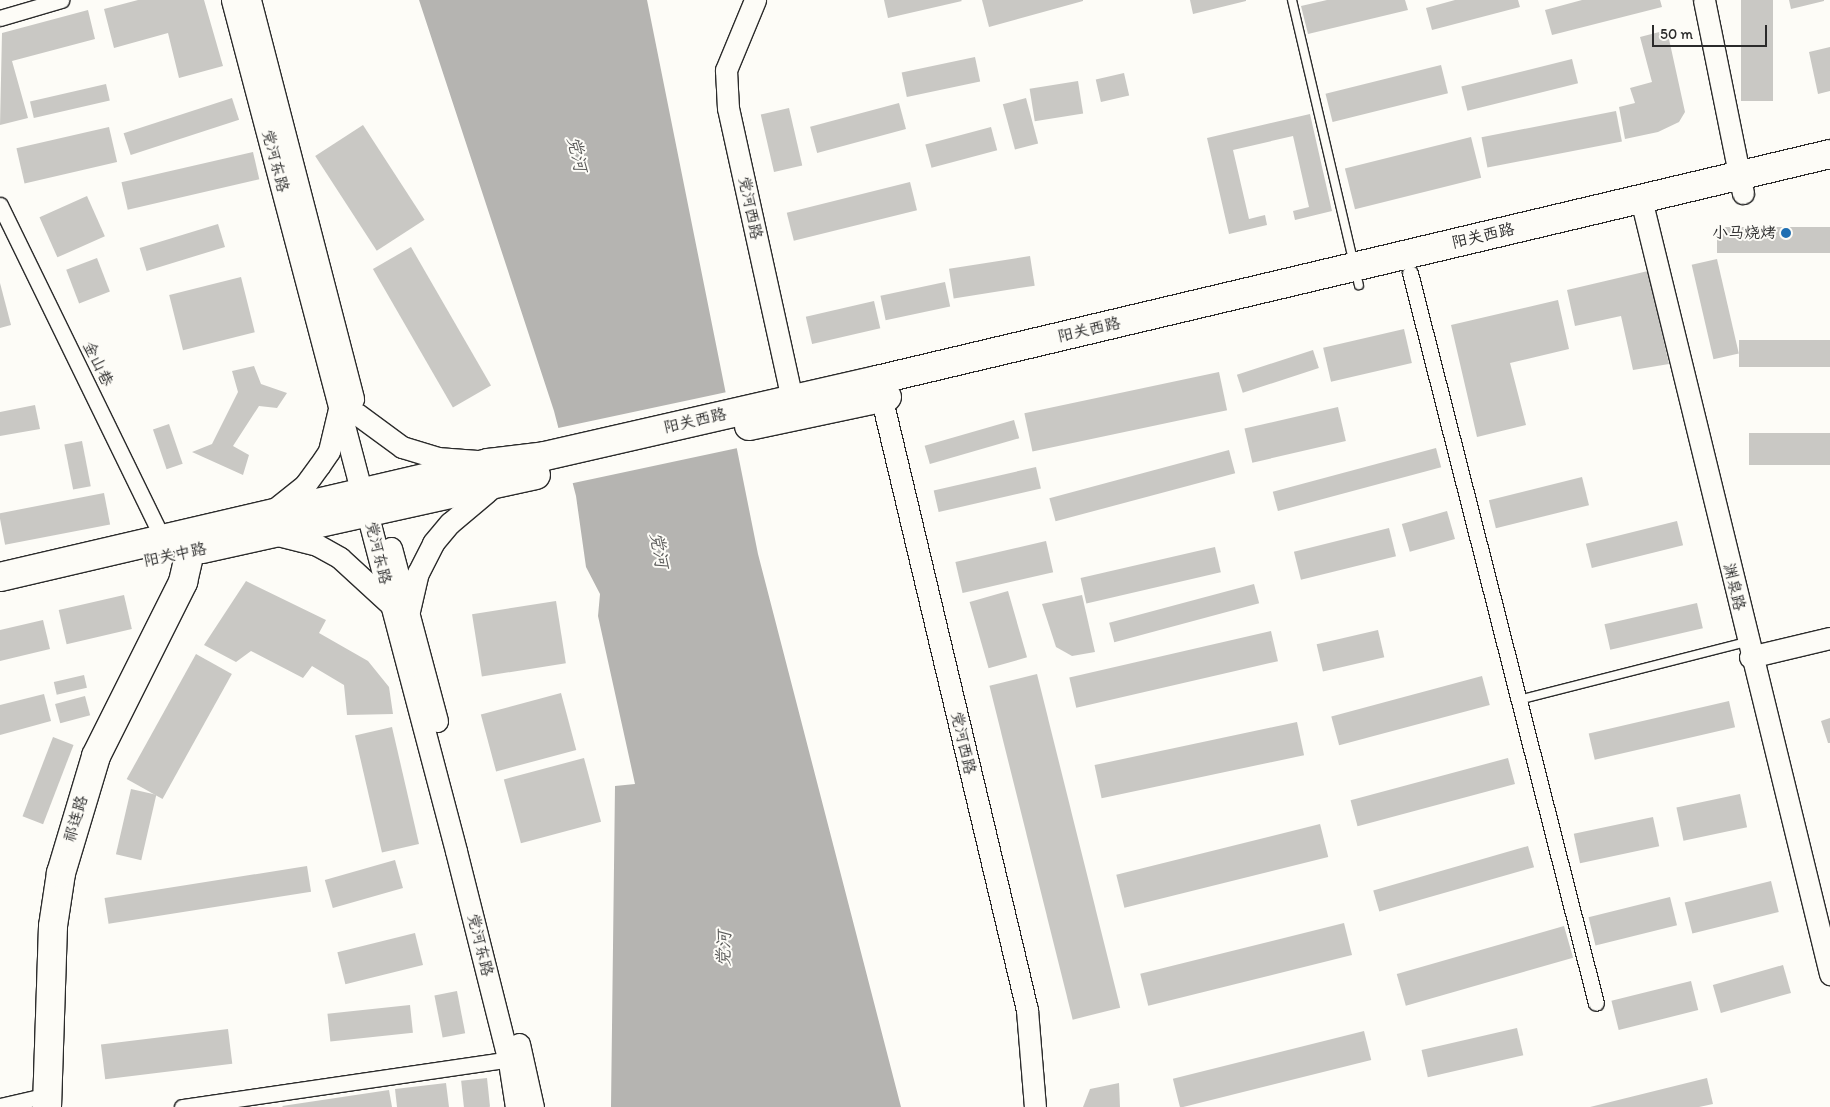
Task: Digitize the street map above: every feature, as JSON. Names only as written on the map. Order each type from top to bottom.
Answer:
[{"type":"highway","name":"阳关西路","points":[[364,502],[494,472],[547,464],[879,389],[1357,276],[1741,184],[1830,154]]},
{"type":"highway","name":"阳关西路","points":[[1741,184],[1830,173]]},
{"type":"highway","name":"阳关西路","points":[[1357,276],[1410,273],[1643,208]]},
{"type":"highway","name":"阳关中路","points":[[0,595],[190,552],[270,525],[364,502]]},
{"type":"highway","name":"阳关中路","points":[[0,577],[163,539],[270,525]]},
{"type":"highway","name":"祁连路","points":[[47,1101],[53,926],[61,873],[79,806],[96,756],[183,582],[190,552]]},
{"type":"main road","name":"党河东路","points":[[232,0],[348,410],[364,502],[390,604],[516,1059],[533,1107]]},
{"type":"main road","points":[[250,0],[348,410],[329,451],[319,466],[270,525],[317,545],[340,558],[390,604]]},
{"type":"main road","name":"党河西路","points":[[755,0],[726,70],[728,108],[784,410]]},
{"type":"main road","points":[[1704,0],[1741,184]]},
{"type":"main road","name":"渊泉路","points":[[1643,208],[1749,650],[1830,974]]},
{"type":"main road","name":"党河西路","points":[[879,389],[1027,1010],[1035,1107]]},
{"type":"main road","points":[[348,410],[402,447],[494,472],[433,543],[418,573],[409,613]]},
{"type":"main road","name":"党河东路","points":[[364,502],[409,613],[516,1059],[516,1107]]},
{"type":"main road","points":[[1749,650],[1830,638]]},
{"type":"street","points":[[0,18],[61,0]]},
{"type":"street","name":"金山巷","points":[[0,205],[163,539]]},
{"type":"street","points":[[1410,273],[1596,1003]]},
{"type":"street","points":[[182,1107],[516,1059]]},
{"type":"street","points":[[0,1106],[47,1101]]},
{"type":"lane","points":[[1292,0],[1357,276]]},
{"type":"lane","points":[[1519,700],[1749,650]]},
{"type":"water","name":"党河","points":[[419,0],[647,0],[758,554],[901,1107],[611,1107],[615,786],[635,784],[598,616],[600,594],[586,567],[576,496],[554,411]]},
{"type":"pier","points":[[727,392],[739,448],[568,484],[556,428]]},
{"type":"building","points":[[138,0],[204,0],[223,66],[179,78],[168,33],[114,48],[104,9]]},
{"type":"building","points":[[884,0],[961,0],[962,1],[888,18]]},
{"type":"building","points":[[982,0],[1083,0],[1083,1],[989,27]]},
{"type":"building","points":[[1190,0],[1246,0],[1246,1],[1193,14]]},
{"type":"building","points":[[1327,0],[1405,0],[1408,10],[1308,34],[1301,6]]},
{"type":"building","points":[[1455,0],[1518,0],[1520,7],[1432,30],[1426,8]]},
{"type":"building","points":[[1582,0],[1660,0],[1662,7],[1552,35],[1545,10]]},
{"type":"building","points":[[1741,0],[1773,0],[1773,101],[1741,101]]},
{"type":"building","points":[[1789,0],[1824,0],[1824,1],[1791,9]]},
{"type":"building","points":[[88,10],[95,39],[12,61],[28,118],[0,125],[2,33]]},
{"type":"building","points":[[1667,30],[1685,112],[1679,122],[1658,132],[1625,139],[1619,107],[1635,103],[1630,88],[1652,82],[1640,37]]},
{"type":"building","points":[[1830,47],[1830,91],[1818,94],[1809,52]]},
{"type":"building","points":[[975,57],[980,81],[907,97],[902,73]]},
{"type":"building","points":[[1572,59],[1578,83],[1467,111],[1461,87]]},
{"type":"building","points":[[1441,65],[1448,93],[1333,122],[1326,94]]},
{"type":"building","points":[[1124,73],[1129,95],[1101,102],[1096,80]]},
{"type":"building","points":[[1078,81],[1083,114],[1035,121],[1030,89]]},
{"type":"building","points":[[106,84],[110,101],[34,118],[30,102]]},
{"type":"building","points":[[232,98],[239,120],[131,155],[124,133]]},
{"type":"building","points":[[1026,98],[1038,143],[1015,150],[1003,104]]},
{"type":"building","points":[[899,103],[906,129],[817,153],[810,127]]},
{"type":"building","points":[[789,108],[802,165],[774,172],[761,115]]},
{"type":"building","points":[[1616,111],[1622,141],[1487,168],[1482,137]]},
{"type":"building","points":[[1310,114],[1332,211],[1295,220],[1293,211],[1309,207],[1293,136],[1233,150],[1249,219],[1265,215],[1267,225],[1229,234],[1207,138]]},
{"type":"building","points":[[363,125],[425,220],[377,251],[315,156]]},
{"type":"building","points":[[109,127],[117,162],[25,183],[16,148]]},
{"type":"building","points":[[991,127],[997,150],[932,168],[925,145]]},
{"type":"building","points":[[1471,137],[1481,178],[1355,209],[1345,168]]},
{"type":"building","points":[[253,152],[259,179],[128,210],[121,182]]},
{"type":"building","points":[[910,182],[917,210],[794,241],[787,213]]},
{"type":"building","points":[[87,196],[105,236],[57,257],[39,217]]},
{"type":"building","points":[[218,224],[225,247],[147,271],[140,248]]},
{"type":"building","points":[[1717,227],[1830,227],[1830,253],[1717,253]]},
{"type":"building","points":[[411,247],[491,386],[453,408],[373,269]]},
{"type":"building","points":[[1030,256],[1035,286],[954,298],[949,269]]},
{"type":"building","points":[[97,258],[110,292],[79,303],[66,270]]},
{"type":"building","points":[[1717,259],[1739,354],[1713,359],[1692,265]]},
{"type":"building","points":[[1648,271],[1669,364],[1633,370],[1621,316],[1575,326],[1567,290]]},
{"type":"building","points":[[241,277],[255,332],[183,350],[169,295]]},
{"type":"building","points":[[945,282],[950,306],[886,320],[880,296]]},
{"type":"building","points":[[0,283],[11,325],[0,328]]},
{"type":"building","points":[[1558,300],[1569,349],[1510,363],[1526,425],[1477,437],[1451,325]]},
{"type":"building","points":[[874,301],[880,328],[812,344],[806,317]]},
{"type":"building","points":[[1404,329],[1412,363],[1331,382],[1323,348]]},
{"type":"building","points":[[1739,340],[1830,340],[1830,367],[1739,367]]},
{"type":"building","points":[[1313,350],[1319,368],[1243,393],[1237,375]]},
{"type":"building","points":[[254,366],[261,384],[287,393],[277,408],[259,406],[233,446],[249,455],[243,475],[192,452],[212,444],[238,392],[232,371]]},
{"type":"building","points":[[1219,372],[1227,410],[1032,452],[1024,413]]},
{"type":"building","points":[[35,405],[40,429],[0,436],[0,412]]},
{"type":"building","points":[[1338,407],[1346,441],[1252,463],[1244,429]]},
{"type":"building","points":[[1014,420],[1019,438],[930,464],[925,446]]},
{"type":"building","points":[[169,424],[183,464],[167,469],[153,430]]},
{"type":"building","points":[[1749,433],[1830,433],[1830,465],[1749,465]]},
{"type":"building","points":[[82,441],[91,486],[73,490],[64,444]]},
{"type":"building","points":[[1436,448],[1441,467],[1278,511],[1273,492]]},
{"type":"building","points":[[1229,450],[1235,473],[1056,521],[1049,498]]},
{"type":"building","points":[[1036,467],[1041,488],[939,512],[934,491]]},
{"type":"building","points":[[1582,477],[1589,505],[1496,528],[1489,500]]},
{"type":"building","points":[[104,493],[110,524],[5,545],[0,513]]},
{"type":"building","points":[[1447,511],[1455,539],[1410,552],[1402,524]]},
{"type":"building","points":[[1677,521],[1683,545],[1592,568],[1586,544]]},
{"type":"building","points":[[1389,528],[1396,556],[1301,580],[1294,552]]},
{"type":"building","points":[[1046,541],[1053,572],[963,593],[955,562]]},
{"type":"building","points":[[1215,547],[1221,572],[1086,603],[1081,578]]},
{"type":"building","points":[[246,581],[326,620],[319,633],[368,661],[389,687],[393,714],[347,715],[344,685],[312,666],[303,678],[251,651],[236,662],[204,645]]},
{"type":"building","points":[[1254,584],[1259,603],[1114,642],[1109,623]]},
{"type":"building","points":[[1008,591],[1027,657],[989,668],[970,602]]},
{"type":"building","points":[[124,595],[132,629],[67,644],[59,610]]},
{"type":"building","points":[[1082,595],[1095,652],[1072,656],[1056,647],[1042,604]]},
{"type":"building","points":[[556,601],[566,663],[482,677],[472,614]]},
{"type":"building","points":[[1697,603],[1703,628],[1610,650],[1604,624]]},
{"type":"building","points":[[43,620],[50,649],[0,661],[0,630]]},
{"type":"building","points":[[1378,630],[1384,657],[1323,671],[1317,644]]},
{"type":"building","points":[[1271,631],[1278,661],[1076,708],[1069,678]]},
{"type":"building","points":[[196,654],[232,674],[163,799],[127,779]]},
{"type":"building","points":[[1037,674],[1120,1008],[1073,1020],[989,686]]},
{"type":"building","points":[[84,675],[87,688],[57,695],[54,682]]},
{"type":"building","points":[[1482,676],[1490,705],[1339,745],[1331,716]]},
{"type":"building","points":[[561,693],[576,750],[496,771],[481,714]]},
{"type":"building","points":[[44,694],[51,721],[0,735],[0,705]]},
{"type":"building","points":[[85,696],[90,715],[60,723],[55,704]]},
{"type":"building","points":[[1729,701],[1735,727],[1595,760],[1589,733]]},
{"type":"building","points":[[1830,718],[1830,743],[1828,743],[1821,721]]},
{"type":"building","points":[[1297,722],[1304,755],[1102,798],[1095,765]]},
{"type":"building","points":[[392,727],[419,844],[382,852],[355,736]]},
{"type":"building","points":[[53,737],[74,745],[43,824],[23,816]]},
{"type":"building","points":[[584,758],[601,822],[521,843],[504,779]]},
{"type":"building","points":[[1508,758],[1515,784],[1358,826],[1351,800]]},
{"type":"building","points":[[131,789],[156,795],[141,860],[116,854]]},
{"type":"building","points":[[1740,794],[1747,827],[1683,841],[1676,808]]},
{"type":"building","points":[[1653,817],[1659,846],[1580,863],[1574,834]]},
{"type":"building","points":[[1320,824],[1328,857],[1124,908],[1116,875]]},
{"type":"building","points":[[1528,846],[1534,867],[1379,912],[1373,890]]},
{"type":"building","points":[[395,860],[403,888],[333,908],[325,880]]},
{"type":"building","points":[[307,866],[311,892],[109,924],[105,898]]},
{"type":"building","points":[[1771,881],[1779,912],[1692,934],[1685,903]]},
{"type":"building","points":[[1670,897],[1677,925],[1596,945],[1588,917]]},
{"type":"building","points":[[1344,923],[1352,955],[1148,1006],[1140,974]]},
{"type":"building","points":[[1564,926],[1573,958],[1406,1006],[1397,974]]},
{"type":"building","points":[[415,933],[423,965],[345,984],[337,952]]},
{"type":"building","points":[[1783,965],[1791,993],[1721,1013],[1713,985]]},
{"type":"building","points":[[1691,981],[1698,1010],[1619,1030],[1611,1001]]},
{"type":"building","points":[[457,991],[465,1033],[443,1038],[434,995]]},
{"type":"building","points":[[410,1005],[413,1033],[330,1042],[327,1014]]},
{"type":"building","points":[[1517,1028],[1523,1055],[1428,1077],[1422,1050]]},
{"type":"building","points":[[228,1029],[232,1064],[105,1079],[101,1045]]},
{"type":"building","points":[[1364,1031],[1371,1060],[1183,1107],[1180,1107],[1173,1079]]},
{"type":"building","points":[[487,1078],[490,1107],[464,1107],[461,1081]]},
{"type":"building","points":[[1707,1078],[1713,1104],[1699,1107],[1590,1107]]},
{"type":"building","points":[[446,1083],[449,1107],[397,1107],[395,1089]]},
{"type":"building","points":[[1119,1083],[1120,1107],[1083,1107],[1090,1089]]},
{"type":"building","points":[[389,1090],[392,1107],[282,1106]]},
{"type":"place","name":"小马烧烤","points":[[1786,233]]}]
